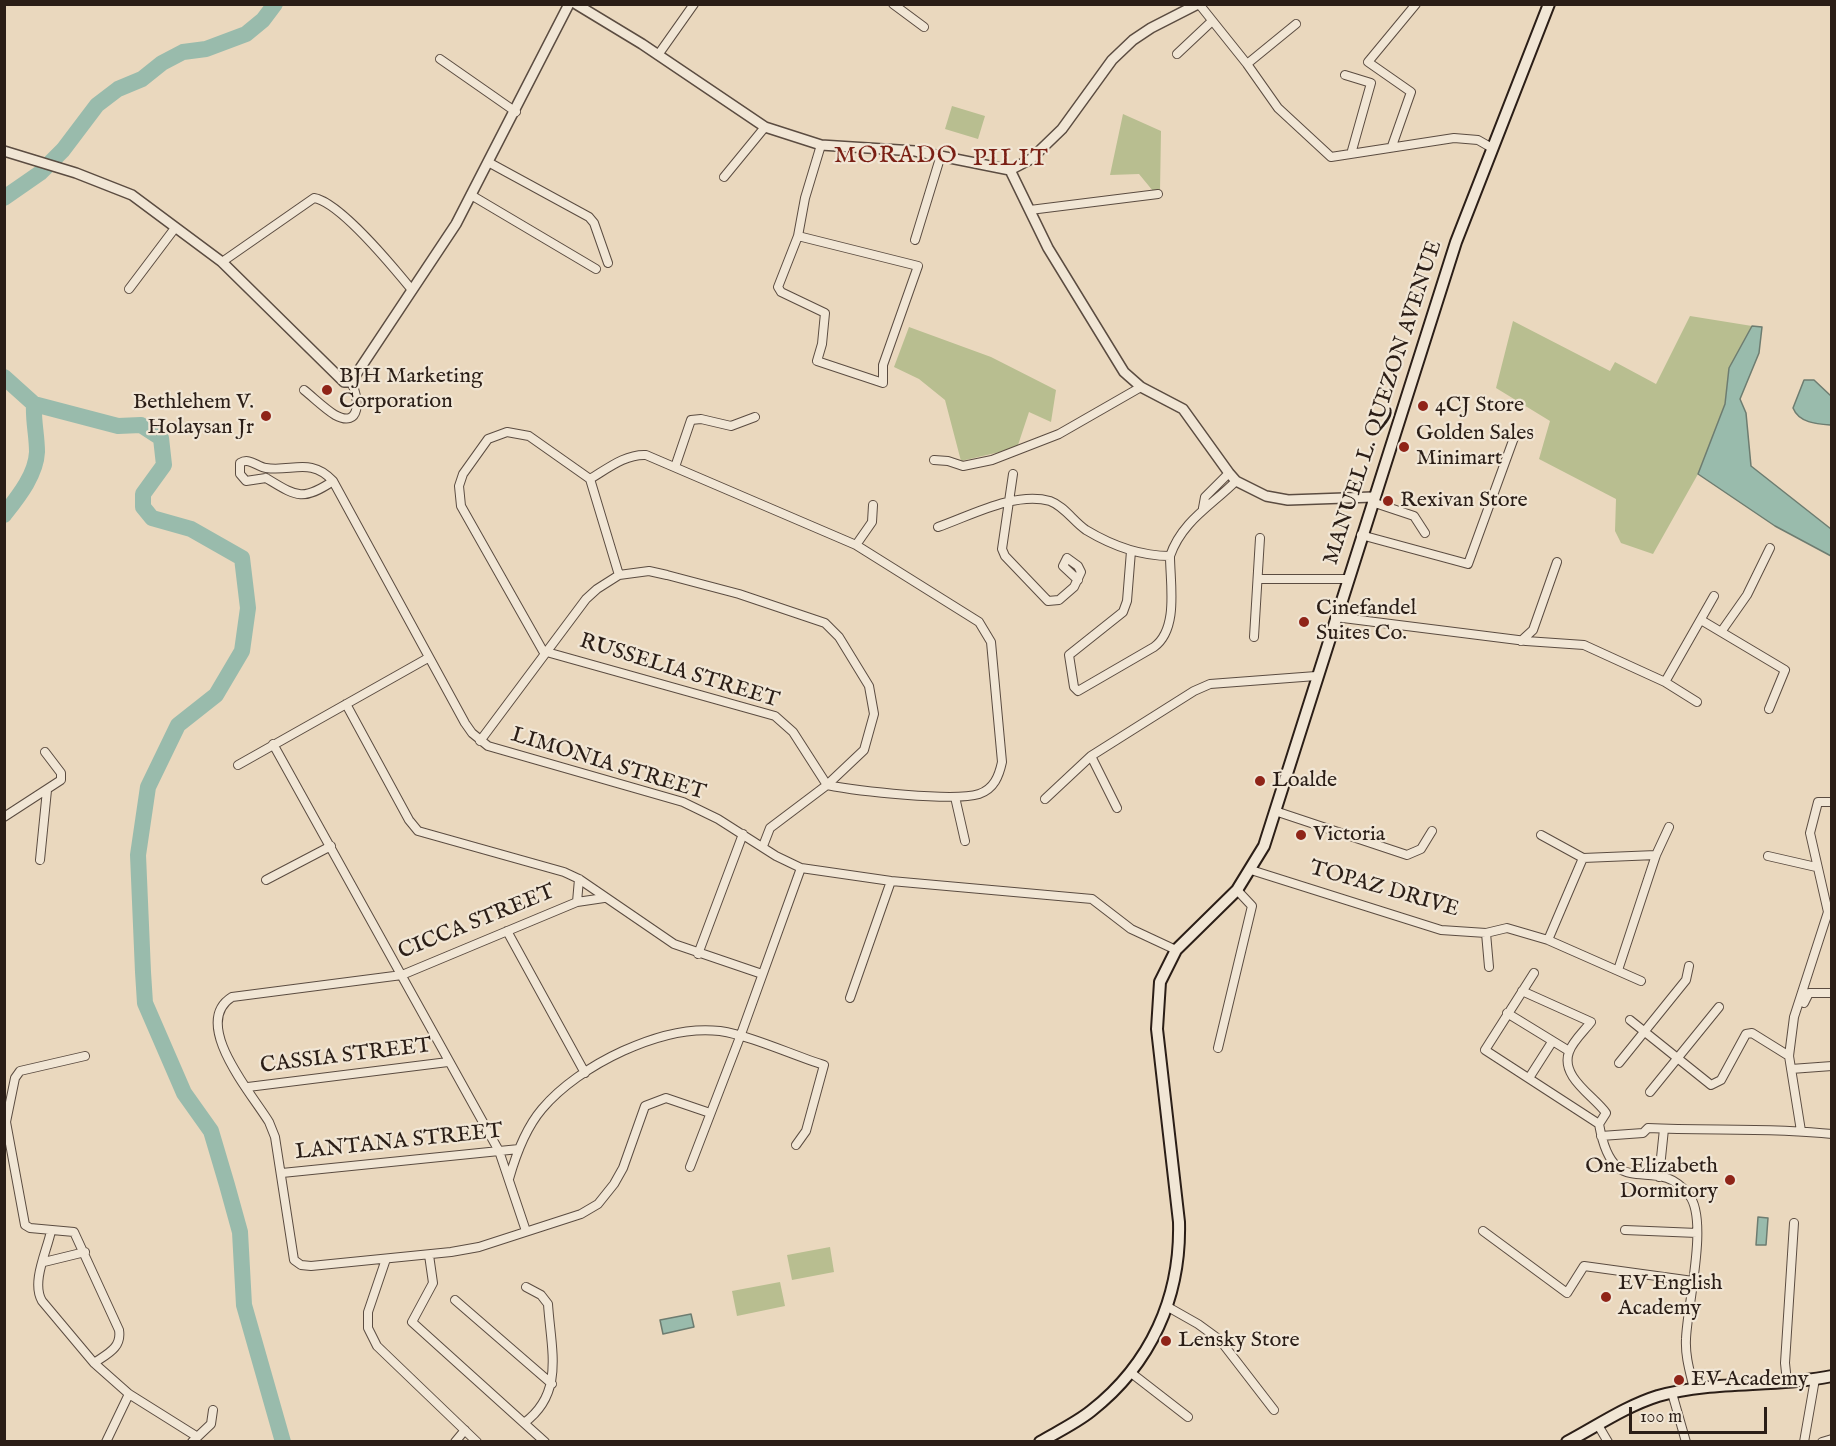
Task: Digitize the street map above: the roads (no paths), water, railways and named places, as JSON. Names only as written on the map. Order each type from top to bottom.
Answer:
[{"type":"main road","name":"MANUEL L. QUEZON AVENUE","points":[[1046,1440],[1091,1411],[1130,1372],[1150,1347],[1168,1306],[1180,1250],[1156,1010],[1160,982],[1176,950],[1237,890],[1264,846],[1316,676],[1459,234],[1549,4]]},
{"type":"main road","points":[[1567,1442],[1631,1407],[1672,1393],[1832,1376]]},
{"type":"street","points":[[351,382],[456,224],[516,112],[542,54],[569,4]]},
{"type":"street","points":[[576,4],[658,55],[765,127],[821,146],[941,155],[1010,170],[1031,159],[1062,129],[1112,60],[1133,40],[1151,28],[1199,4],[1210,22],[1247,64],[1278,108],[1325,154],[1331,157],[1392,146],[1464,138],[1478,140],[1492,148]]},
{"type":"street","points":[[658,55],[694,4]]},
{"type":"street","points":[[892,4],[924,27]]},
{"type":"street","points":[[1392,146],[1411,92],[1368,62],[1416,4]]},
{"type":"street","points":[[1177,54],[1210,22]]},
{"type":"street","points":[[1247,64],[1296,24]]},
{"type":"street","points":[[440,59],[516,112]]},
{"type":"street","points":[[1345,75],[1371,84],[1351,154]]},
{"type":"street","points":[[724,177],[765,127]]},
{"type":"street","points":[[798,236],[918,266],[883,365],[883,383],[817,361],[822,344],[825,313],[781,292],[778,287],[798,236],[805,198],[821,146]]},
{"type":"street","points":[[4,152],[76,173],[132,195],[222,262],[344,382],[351,382]]},
{"type":"street","points":[[915,240],[941,155]]},
{"type":"street","points":[[488,162],[589,217],[594,224],[608,263]]},
{"type":"street","points":[[1010,170],[1048,248],[1118,362],[1141,387],[1183,409],[1236,481],[1278,500],[1373,500],[1414,516],[1425,533]]},
{"type":"street","points":[[1030,210],[1158,194]]},
{"type":"street","points":[[471,195],[597,269]]},
{"type":"street","points":[[222,262],[314,198],[330,205],[352,224],[412,290]]},
{"type":"street","points":[[129,289],[175,228]]},
{"type":"street","points":[[304,390],[337,416],[352,416],[357,410],[357,394],[351,382]]},
{"type":"street","points":[[934,460],[948,461],[963,466],[992,460],[1059,434],[1141,387]]},
{"type":"street","points":[[675,467],[691,420],[701,419],[731,426],[755,417]]},
{"type":"street","name":"RUSSELIA STREET","points":[[590,479],[541,442],[514,431],[488,439],[463,474],[459,486],[461,506],[540,648],[775,716],[794,732],[827,785]]},
{"type":"street","points":[[1361,536],[1468,564],[1515,435]]},
{"type":"street","points":[[619,575],[590,479],[636,454],[646,455],[856,545],[979,622],[991,642],[1001,749],[1000,774],[993,786],[980,794],[955,797],[827,785]]},
{"type":"street","points":[[244,460],[267,468],[293,466],[311,468],[325,473],[333,481],[311,495],[302,496],[266,478],[246,481],[239,468],[244,460]]},
{"type":"street","points":[[266,478],[267,468]]},
{"type":"street","points":[[1203,508],[1205,497],[1229,473]]},
{"type":"street","points":[[1013,474],[1002,549],[1005,556],[1048,601],[1059,600],[1078,580]]},
{"type":"street","name":"LIMONIA STREET","points":[[333,481],[428,658],[465,723],[480,741],[498,751],[683,802],[801,868],[891,881],[1092,899],[1131,929],[1176,950]]},
{"type":"street","points":[[1131,550],[1127,601],[1123,612],[1112,623],[1070,653],[1076,690],[1083,691],[1154,647],[1163,639],[1170,620],[1170,556],[1181,532],[1203,508],[1213,504],[1236,481]]},
{"type":"street","points":[[938,527],[1010,502],[1050,501],[1086,529],[1131,550],[1150,556],[1170,556]]},
{"type":"street","points":[[856,545],[872,522],[873,505]]},
{"type":"street","points":[[1254,637],[1260,538]]},
{"type":"street","points":[[1720,632],[1747,595],[1770,548]]},
{"type":"street","points":[[1521,641],[1533,630],[1557,562]]},
{"type":"street","points":[[480,741],[586,599],[619,575],[649,572],[667,575],[811,616],[833,629],[869,686],[874,714],[864,750],[827,785],[770,828],[763,846]]},
{"type":"street","points":[[1258,579],[1347,579]]},
{"type":"street","points":[[1665,682],[1714,596]]},
{"type":"street","points":[[1335,617],[1521,641],[1584,645],[1665,682],[1697,702]]},
{"type":"street","points":[[1701,620],[1785,670],[1769,709]]},
{"type":"street","points":[[238,765],[428,658]]},
{"type":"street","points":[[1045,799],[1091,756],[1194,691],[1210,684],[1316,676]]},
{"type":"street","points":[[346,704],[418,831],[564,872],[579,879],[668,940],[698,954],[762,975]]},
{"type":"street","points":[[273,744],[499,1151],[526,1232]]},
{"type":"street","points":[[4,817],[61,780],[62,773],[45,752]]},
{"type":"street","points":[[1091,756],[1117,808]]},
{"type":"street","points":[[40,860],[47,790]]},
{"type":"street","points":[[955,797],[965,841]]},
{"type":"street","points":[[1802,1131],[1789,1056],[1792,1026],[1828,912],[1810,833],[1818,802],[1832,802]]},
{"type":"street","points":[[1275,812],[1407,855],[1421,849],[1432,831]]},
{"type":"street","points":[[1618,970],[1656,855],[1669,827]]},
{"type":"street","points":[[698,954],[743,834]]},
{"type":"street","points":[[1541,835],[1583,858],[1656,855]]},
{"type":"street","points":[[266,880],[331,846]]},
{"type":"street","points":[[1768,856],[1816,867]]},
{"type":"street","points":[[1548,940],[1583,858]]},
{"type":"street","points":[[690,1167],[801,868]]},
{"type":"street","name":"TOPAZ DRIVE","points":[[1251,870],[1441,930],[1486,933],[1497,928],[1507,928],[1548,940],[1641,981]]},
{"type":"street","name":"CICCA STREET","points":[[578,902],[579,879]]},
{"type":"street","points":[[850,998],[891,881]]},
{"type":"street","points":[[1218,1048],[1252,906],[1237,890]]},
{"type":"street","name":"CICCA STREET","points":[[604,898],[578,902],[402,975],[232,997],[224,1002],[218,1013],[218,1037],[269,1122],[282,1173],[294,1260],[301,1265],[311,1266],[429,1255],[479,1246],[576,1216],[598,1204],[623,1168],[641,1113],[651,1102],[666,1098],[710,1113]]},
{"type":"street","points":[[507,931],[585,1073]]},
{"type":"street","points":[[1486,933],[1489,967]]},
{"type":"street","points":[[1619,1063],[1686,980],[1689,966]]},
{"type":"street","points":[[1534,973],[1485,1050],[1599,1124]]},
{"type":"street","points":[[1522,991],[1591,1022],[1569,1051],[1567,1063],[1570,1073],[1606,1113],[1599,1124],[1604,1150],[1614,1166],[1622,1171],[1674,1181],[1689,1195],[1697,1210],[1693,1281],[1686,1339],[1694,1389]]},
{"type":"street","points":[[1792,1026],[1798,1020],[1807,994],[1832,993]]},
{"type":"street","points":[[1650,1092],[1719,1007]]},
{"type":"street","points":[[1507,1013],[1569,1051]]},
{"type":"street","points":[[1630,1020],[1711,1085],[1721,1080],[1746,1034],[1752,1033],[1789,1056]]},
{"type":"street","points":[[509,1179],[519,1149],[542,1109],[585,1073],[660,1035],[721,1031],[824,1065],[806,1131],[796,1145]]},
{"type":"street","points":[[1529,1078],[1552,1042]]},
{"type":"street","points":[[85,1056],[20,1071],[15,1078],[5,1122],[22,1218],[30,1228],[74,1232],[117,1324],[120,1339],[117,1346],[94,1363]]},
{"type":"street","name":"CASSIA STREET","points":[[248,1087],[448,1062]]},
{"type":"street","points":[[1791,1070],[1832,1066]]},
{"type":"street","points":[[1601,1136],[1642,1133],[1648,1128],[1802,1131],[1832,1134]]},
{"type":"street","points":[[1659,1177],[1664,1129]]},
{"type":"street","name":"LANTANA STREET","points":[[282,1173],[519,1149]]},
{"type":"street","points":[[1787,1382],[1785,1364],[1794,1223]]},
{"type":"street","points":[[1625,1230],[1697,1233]]},
{"type":"street","points":[[51,1231],[38,1293],[94,1363],[129,1394],[194,1439],[211,1424],[213,1410]]},
{"type":"street","points":[[1483,1231],[1567,1293],[1584,1266],[1693,1281]]},
{"type":"street","points":[[44,1262],[85,1252]]},
{"type":"street","points":[[429,1255],[433,1283],[412,1322],[545,1442]]},
{"type":"street","points":[[386,1259],[368,1312],[368,1328],[377,1346],[477,1442]]},
{"type":"street","points":[[524,1424],[546,1401],[552,1384],[548,1304],[541,1295],[526,1287]]},
{"type":"street","points":[[455,1300],[552,1384]]},
{"type":"street","points":[[1168,1306],[1220,1340],[1274,1410]]},
{"type":"street","points":[[1130,1372],[1188,1417]]},
{"type":"street","points":[[1804,1442],[1815,1379]]},
{"type":"street","points":[[1672,1393],[1686,1442]]},
{"type":"street","points":[[106,1442],[129,1394]]},
{"type":"street","points":[[1598,1425],[1608,1442]]},
{"type":"street","points":[[455,1442],[465,1430]]},
{"type":"street","points":[[1822,1442],[1832,1439]]},
{"type":"waterway","points":[[4,198],[40,173],[63,150],[97,105],[118,89],[142,79],[162,63],[183,52],[206,49],[246,34],[263,20],[275,4]]},
{"type":"waterway","points":[[4,377],[34,404],[37,452],[30,477],[4,515]]},
{"type":"waterway","points":[[34,404],[118,426],[141,425],[161,438],[164,465],[143,494],[143,507],[152,518],[191,529],[242,558],[248,608],[242,651],[216,695],[178,725],[148,787],[138,855],[143,972],[145,1003],[184,1093],[211,1131],[240,1232],[244,1305],[283,1442]]},
{"type":"place","name":"BJH Marketing Corporation","points":[[327,390]]},
{"type":"place","name":"4CJ Store","points":[[1423,406]]},
{"type":"place","name":"Bethlehem V. Holaysan Jr","points":[[266,416]]},
{"type":"place","name":"Golden Sales Minimart","points":[[1404,447]]},
{"type":"place","name":"Rexivan Store","points":[[1388,501]]},
{"type":"place","name":"Cinefandel Suites Co.","points":[[1304,622]]},
{"type":"place","name":"Loalde","points":[[1260,781]]},
{"type":"place","name":"Victoria","points":[[1301,835]]},
{"type":"place","name":"One Elizabeth Dormitory","points":[[1730,1180]]},
{"type":"place","name":"EV English Academy","points":[[1606,1297]]},
{"type":"place","name":"Lensky Store","points":[[1166,1341]]},
{"type":"place","name":"EV Academy","points":[[1679,1380]]},
{"type":"district","name":"MORADO","points":[[896,157]]},
{"type":"district","name":"PILIT","points":[[1011,160]]}]
